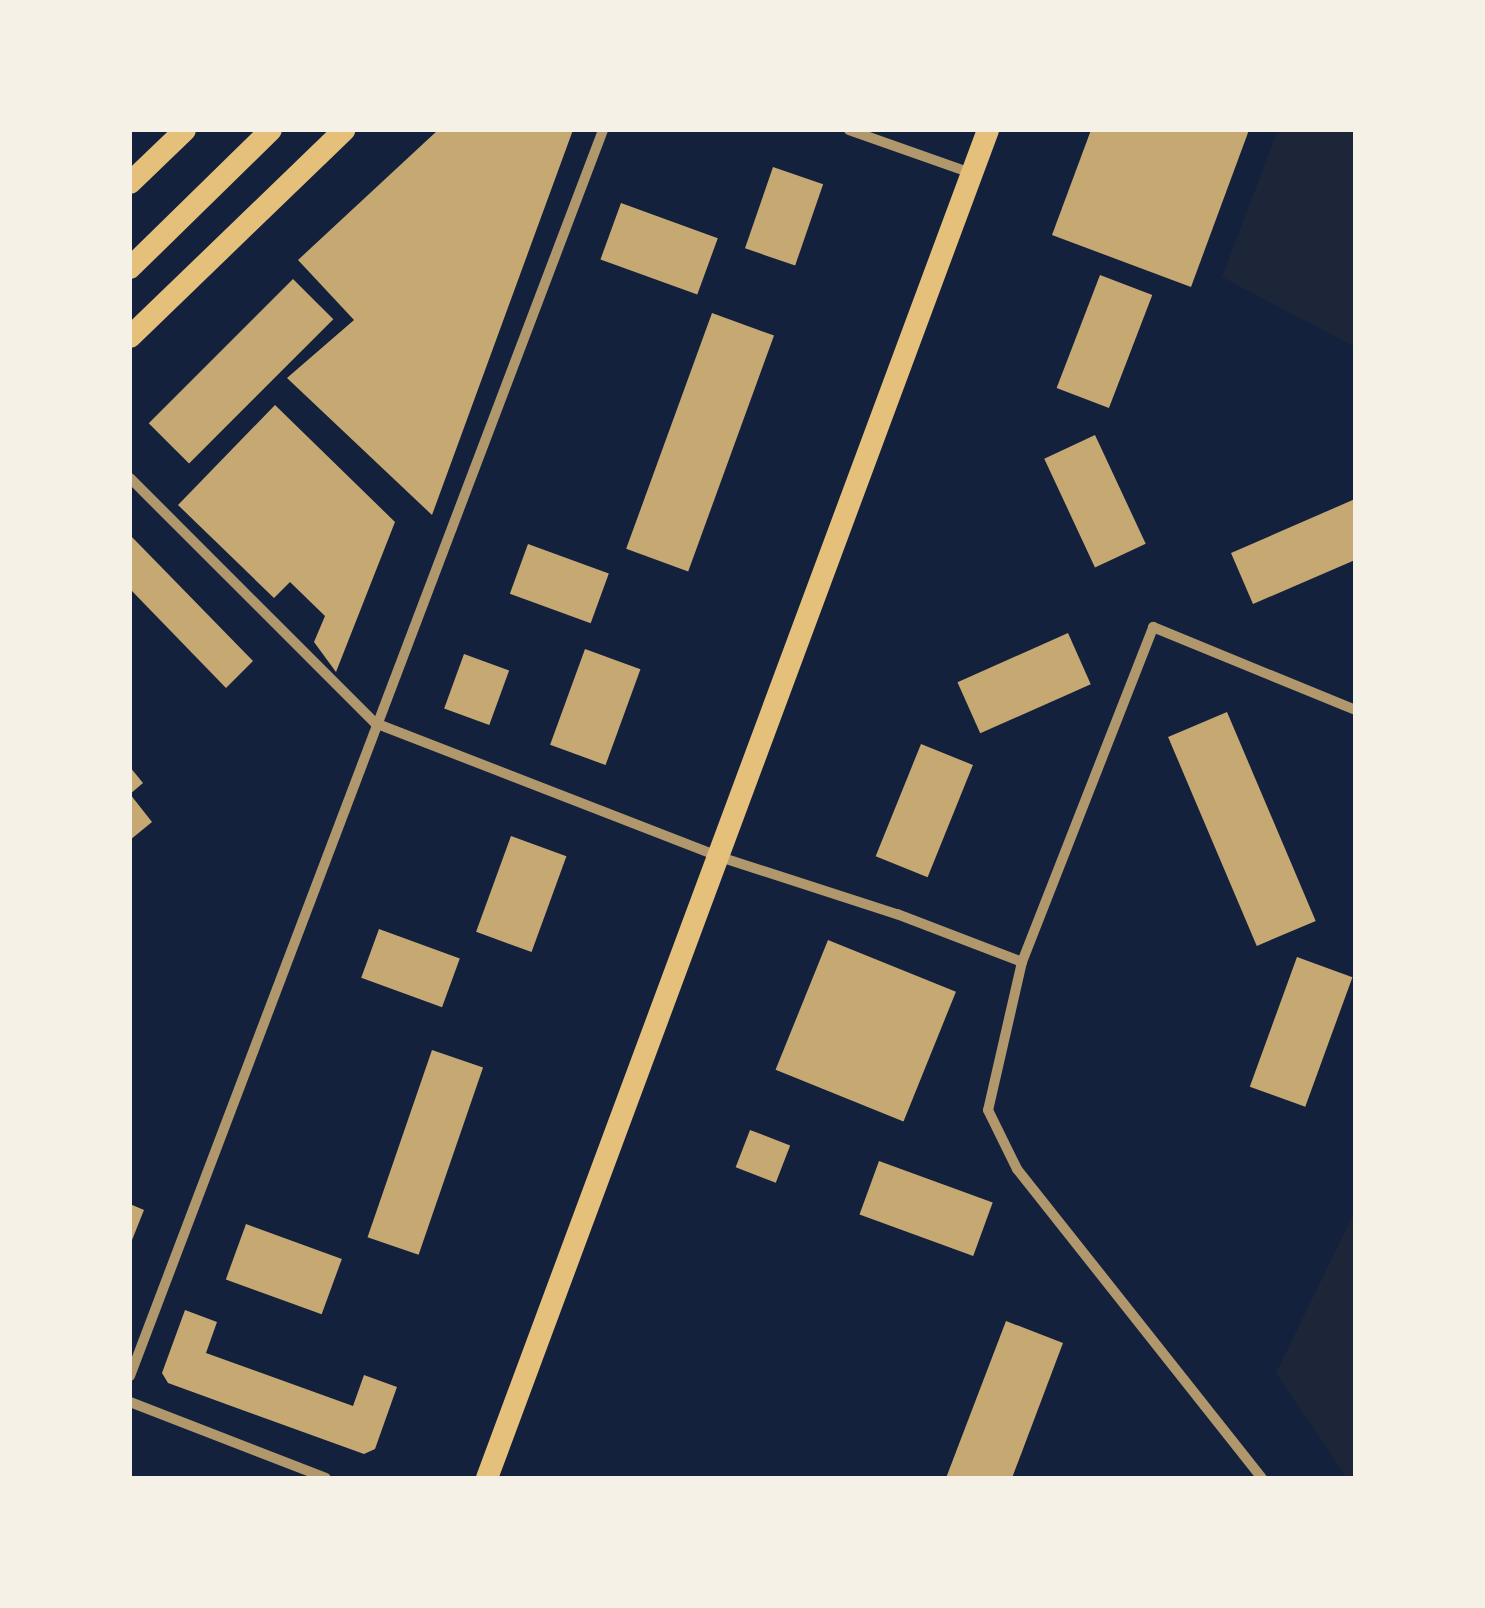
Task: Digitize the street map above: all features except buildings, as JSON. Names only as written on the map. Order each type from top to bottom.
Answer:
[{"type":"main road","points":[[130,183],[185,130]]},
{"type":"main road","points":[[130,268],[270,130]]},
{"type":"main road","points":[[130,337],[344,130]]},
{"type":"main road","points":[[487,1478],[988,130]]},
{"type":"street","points":[[130,1376],[603,130]]},
{"type":"street","points":[[849,130],[972,174]]},
{"type":"street","points":[[130,478],[375,723],[720,857],[897,914],[1022,962]]},
{"type":"street","points":[[1262,1478],[1017,1169],[988,1110],[1022,962],[1153,627],[1355,710]]},
{"type":"street","points":[[130,1402],[326,1478]]},
{"type":"shaded area","points":[[1278,130],[1355,130],[1355,347],[1222,277]]},
{"type":"shaded area","points":[[1355,1211],[1355,1478],[1347,1478],[1276,1373]]}]
